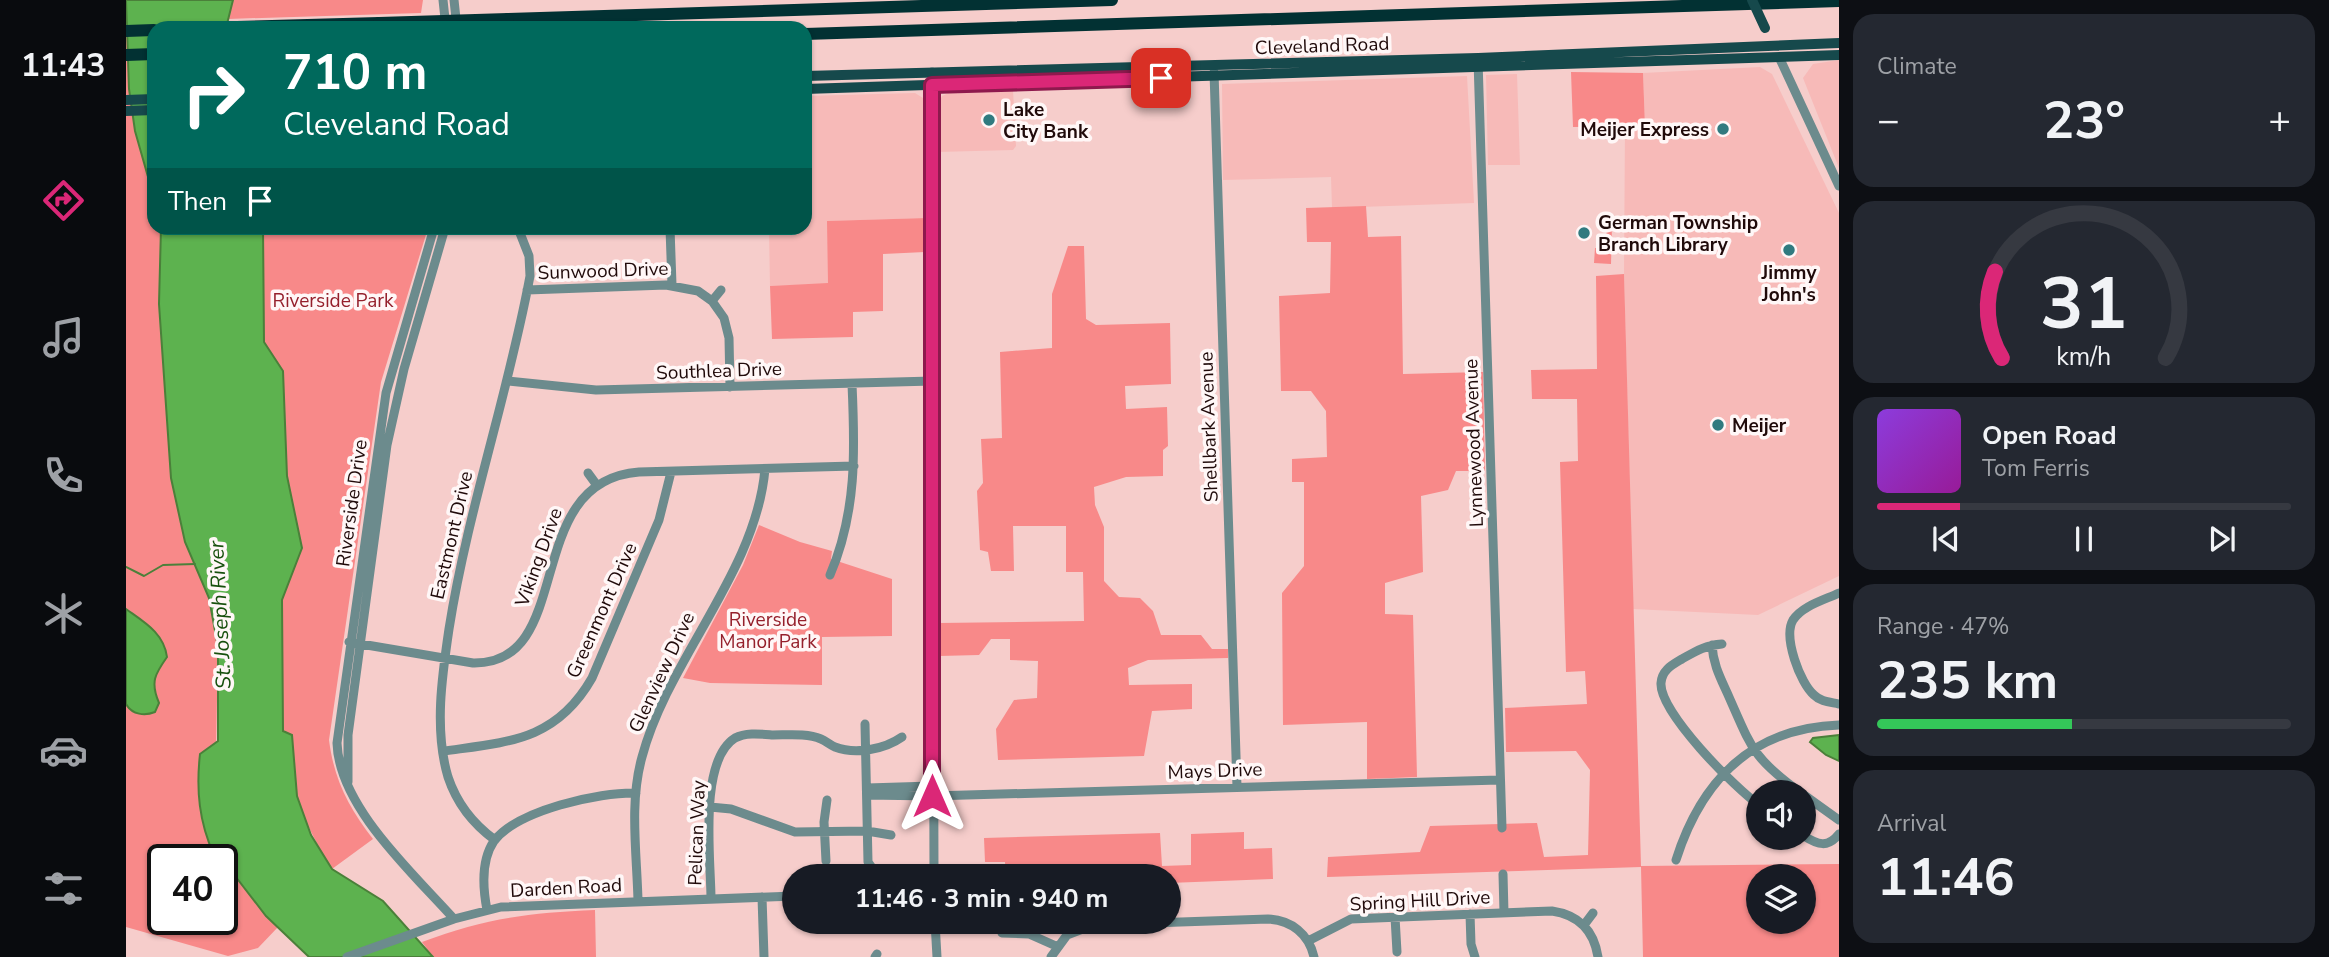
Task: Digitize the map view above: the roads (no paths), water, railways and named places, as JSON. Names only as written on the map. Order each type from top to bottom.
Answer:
[{"type":"highway","points":[[444,21],[1112,0]]},
{"type":"highway","points":[[812,33],[1839,1]]},
{"type":"highway","points":[[126,31],[147,30]]},
{"type":"highway","points":[[126,55],[147,54]]},
{"type":"main road","points":[[1752,0],[1779,57]]},
{"type":"main road","name":"Cleveland Road","points":[[1478,63],[1839,43]]},
{"type":"main road","name":"Cleveland Road","points":[[812,89],[1214,71],[1839,55]]},
{"type":"main road","name":"Cleveland Road","points":[[812,76],[932,72],[1214,71]]},
{"type":"main road","points":[[126,100],[147,99]]},
{"type":"main road","points":[[126,111],[147,110]]},
{"type":"street","points":[[443,0],[445,21]]},
{"type":"street","points":[[454,0],[456,21]]},
{"type":"street","points":[[1779,57],[1839,186]]},
{"type":"street","name":"Lynnewood Avenue","points":[[1478,63],[1502,828]]},
{"type":"street","name":"Shellbark Avenue","points":[[1214,71],[1237,787]]},
{"type":"street","points":[[932,72],[934,864]]},
{"type":"street","name":"Riverside Drive","points":[[432,235],[386,393],[349,642],[337,743],[340,768],[365,814],[454,919]]},
{"type":"street","name":"Riverside Drive","points":[[348,787],[346,754],[387,445],[404,369],[443,235]]},
{"type":"street","name":"Eastmont Drive","points":[[495,840],[478,826],[460,803],[448,776],[442,704],[445,659],[462,553],[507,381],[527,290],[529,256],[521,235]]},
{"type":"street","points":[[670,235],[672,285]]},
{"type":"street","name":"Sunwood Drive","points":[[527,290],[672,285],[687,287],[712,301]]},
{"type":"street","points":[[722,289],[712,301],[727,328],[730,387]]},
{"type":"street","name":"Southlea Drive","points":[[507,381],[596,390],[933,381]]},
{"type":"street","points":[[830,575],[849,517],[854,466],[852,384]]},
{"type":"street","points":[[588,473],[596,484],[624,474],[854,466]]},
{"type":"street","name":"Glenview Drive","points":[[638,901],[636,793],[642,758],[652,728],[743,547],[765,469]]},
{"type":"street","name":"Greenmont Drive","points":[[444,751],[532,735],[557,721],[577,702],[592,678],[659,520],[671,472]]},
{"type":"street","name":"Viking Drive","points":[[349,642],[445,659],[489,662],[508,655],[520,644],[533,624],[570,516],[580,500],[596,484]]},
{"type":"street","points":[[1839,593],[1796,616],[1790,627],[1789,638],[1809,690],[1822,701],[1839,704]]},
{"type":"street","points":[[1746,794],[1723,774],[1696,744],[1664,696],[1661,686],[1663,675],[1671,666],[1717,645],[1716,669],[1753,750],[1770,770],[1783,780]]},
{"type":"street","points":[[865,723],[869,864]]},
{"type":"street","points":[[1676,859],[1698,805],[1723,774],[1753,750],[1794,732],[1839,725]]},
{"type":"street","name":"Pelican Way","points":[[711,899],[712,784],[720,758],[733,739],[740,736],[804,736],[821,739],[838,748],[866,749]]},
{"type":"street","points":[[866,749],[887,747],[902,737]]},
{"type":"street","name":"Mays Drive","points":[[867,792],[1499,780]]},
{"type":"street","points":[[487,910],[485,870],[495,840],[520,821],[578,799],[607,793],[636,793]]},
{"type":"street","points":[[826,861],[827,800]]},
{"type":"street","points":[[1816,804],[1839,821]]},
{"type":"street","points":[[710,807],[731,809],[795,832],[825,834],[867,831],[891,835]]},
{"type":"street","points":[[1816,842],[1822,845],[1831,842],[1839,834]]},
{"type":"street","points":[[1503,874],[1504,913]]},
{"type":"street","points":[[762,897],[764,957]]},
{"type":"street","name":"Darden Road","points":[[347,957],[454,919],[521,905],[782,897]]},
{"type":"street","name":"Spring Hill Drive","points":[[1308,941],[1344,920],[1395,917],[1538,911],[1561,912],[1584,925]]},
{"type":"street","points":[[1593,913],[1584,925],[1594,939],[1598,957]]},
{"type":"street","points":[[1470,914],[1470,937],[1475,957]]},
{"type":"street","points":[[1395,917],[1397,952]]},
{"type":"street","points":[[1051,957],[1056,946],[1067,935],[1093,925],[1268,919],[1289,924],[1308,941],[1314,957]]},
{"type":"street","points":[[936,934],[937,957]]},
{"type":"street","points":[[1029,934],[1056,946]]},
{"type":"water","points":[[126,0],[233,0],[228,21],[147,21],[147,173],[135,131],[129,89]]},
{"type":"water","name":"St. Joseph River","points":[[161,235],[263,235],[264,342],[283,371],[287,476],[302,548],[282,600],[283,731],[292,735],[297,796],[311,835],[332,869],[383,901],[433,957],[309,957],[266,916],[238,880],[238,844],[209,844],[200,806],[199,767],[200,754],[218,741],[218,647],[209,598],[185,542],[171,478],[159,304]]},
{"type":"water","points":[[126,609],[152,629],[165,649],[167,657],[154,684],[159,703],[155,712],[135,712],[126,704]]},
{"type":"water","points":[[1839,735],[1839,761],[1826,755],[1810,742],[1813,738]]},
{"type":"waterway","name":"St. Joseph River","points":[[126,567],[144,576],[163,565],[195,564]]},
{"type":"place","name":"Lake City Bank","points":[[989,120]]},
{"type":"place","name":"Meijer Express","points":[[1723,129]]},
{"type":"place","name":"German Township Branch Library","points":[[1584,233]]},
{"type":"place","name":"Jimmy John's","points":[[1789,250]]},
{"type":"place","name":"Meijer","points":[[1718,425]]},
{"type":"park label","name":"Riverside Park","points":[[333,300]]},
{"type":"park label","name":"Riverside Manor Park","points":[[768,630]]}]
